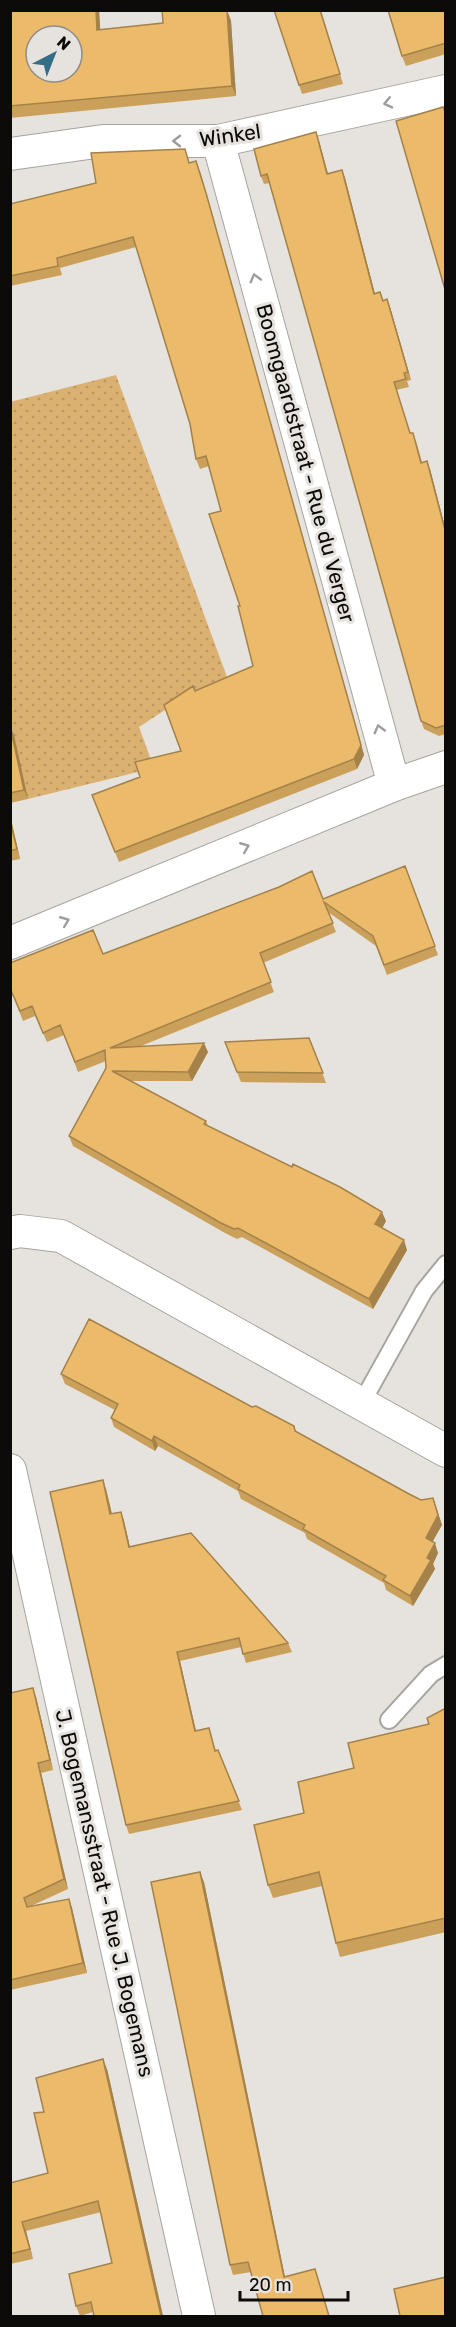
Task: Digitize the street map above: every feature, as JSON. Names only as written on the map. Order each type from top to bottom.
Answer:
[{"type":"street","name":"Winkel","points":[[10,154],[103,141],[218,141],[446,90]]},
{"type":"street","name":"Boomgaardstraat - Rue du Verger","points":[[218,141],[394,785]]},
{"type":"street","points":[[10,943],[394,785],[446,766]]},
{"type":"street","points":[[10,1233],[20,1231],[61,1236],[446,1451]]},
{"type":"street","name":"J. Bogemansstraat - Rue J. Bogemans","points":[[10,1470],[199,2316]]},
{"type":"lane","points":[[361,1404],[424,1291],[446,1264]]},
{"type":"lane","points":[[389,1720],[431,1674],[446,1665]]},
{"type":"shaded area","points":[[116,375],[227,677],[168,715],[165,710],[139,727],[154,768],[28,799],[10,721],[10,402]]},
{"type":"building","points":[[10,10],[96,10],[97,30],[163,23],[162,10],[227,10],[232,86],[10,106]]},
{"type":"building","points":[[274,10],[320,10],[340,74],[299,85]]},
{"type":"building","points":[[388,10],[446,10],[446,43],[402,56]]},
{"type":"building","points":[[443,107],[446,114],[446,293],[396,121]]},
{"type":"building","points":[[316,132],[327,174],[342,170],[374,294],[380,292],[383,301],[387,299],[408,372],[404,373],[406,379],[394,382],[410,433],[413,433],[421,463],[427,461],[446,534],[446,725],[436,728],[421,721],[267,174],[261,176],[254,149]]},
{"type":"building","points":[[185,149],[189,163],[196,161],[206,193],[361,745],[354,759],[115,852],[92,795],[140,777],[135,762],[181,751],[164,705],[193,686],[195,691],[253,666],[238,606],[240,606],[209,514],[221,511],[206,456],[196,459],[190,424],[133,237],[57,258],[58,266],[10,276],[10,204],[96,183],[91,153]]},
{"type":"building","points":[[10,726],[24,790],[10,793]]},
{"type":"building","points":[[10,821],[17,849],[10,851]]},
{"type":"building","points":[[405,866],[435,946],[384,965],[373,936],[324,902],[333,923],[260,953],[271,982],[110,1048],[204,1043],[188,1072],[112,1071],[206,1121],[204,1124],[292,1167],[293,1164],[340,1187],[382,1212],[375,1224],[404,1240],[369,1299],[238,1228],[234,1229],[221,1223],[69,1136],[106,1068],[105,1050],[75,1062],[60,1025],[43,1033],[32,1006],[20,1011],[10,988],[10,963],[93,930],[103,954],[279,887],[312,871],[323,899]]},
{"type":"building","points":[[309,1038],[323,1073],[237,1072],[225,1042]]},
{"type":"building","points":[[89,1319],[252,1407],[256,1406],[294,1426],[295,1431],[409,1494],[421,1500],[433,1498],[438,1515],[426,1538],[435,1543],[427,1558],[431,1560],[410,1596],[383,1580],[386,1576],[303,1529],[305,1525],[238,1489],[240,1485],[154,1436],[152,1441],[111,1418],[118,1404],[61,1374]]},
{"type":"building","points":[[103,1480],[110,1514],[121,1512],[129,1547],[191,1533],[288,1643],[243,1654],[239,1638],[177,1652],[195,1731],[209,1728],[215,1751],[218,1750],[239,1801],[126,1825],[50,1492]]},
{"type":"building","points":[[33,1688],[50,1760],[38,1763],[64,1879],[24,1898],[27,1907],[69,1899],[83,1963],[10,1980],[10,1693]]},
{"type":"building","points":[[446,1708],[446,1918],[336,1943],[319,1872],[268,1885],[254,1825],[304,1813],[298,1782],[354,1768],[348,1743],[429,1724],[427,1718]]},
{"type":"building","points":[[200,1872],[284,2277],[315,2269],[329,2316],[263,2316],[248,2262],[230,2265],[151,1882]]},
{"type":"building","points":[[103,2059],[161,2316],[94,2316],[91,2302],[76,2306],[69,2274],[112,2263],[98,2201],[22,2222],[30,2249],[10,2254],[10,2183],[48,2173],[34,2113],[44,2112],[36,2078]]},
{"type":"building","points":[[446,2277],[446,2316],[400,2316],[394,2289]]}]
